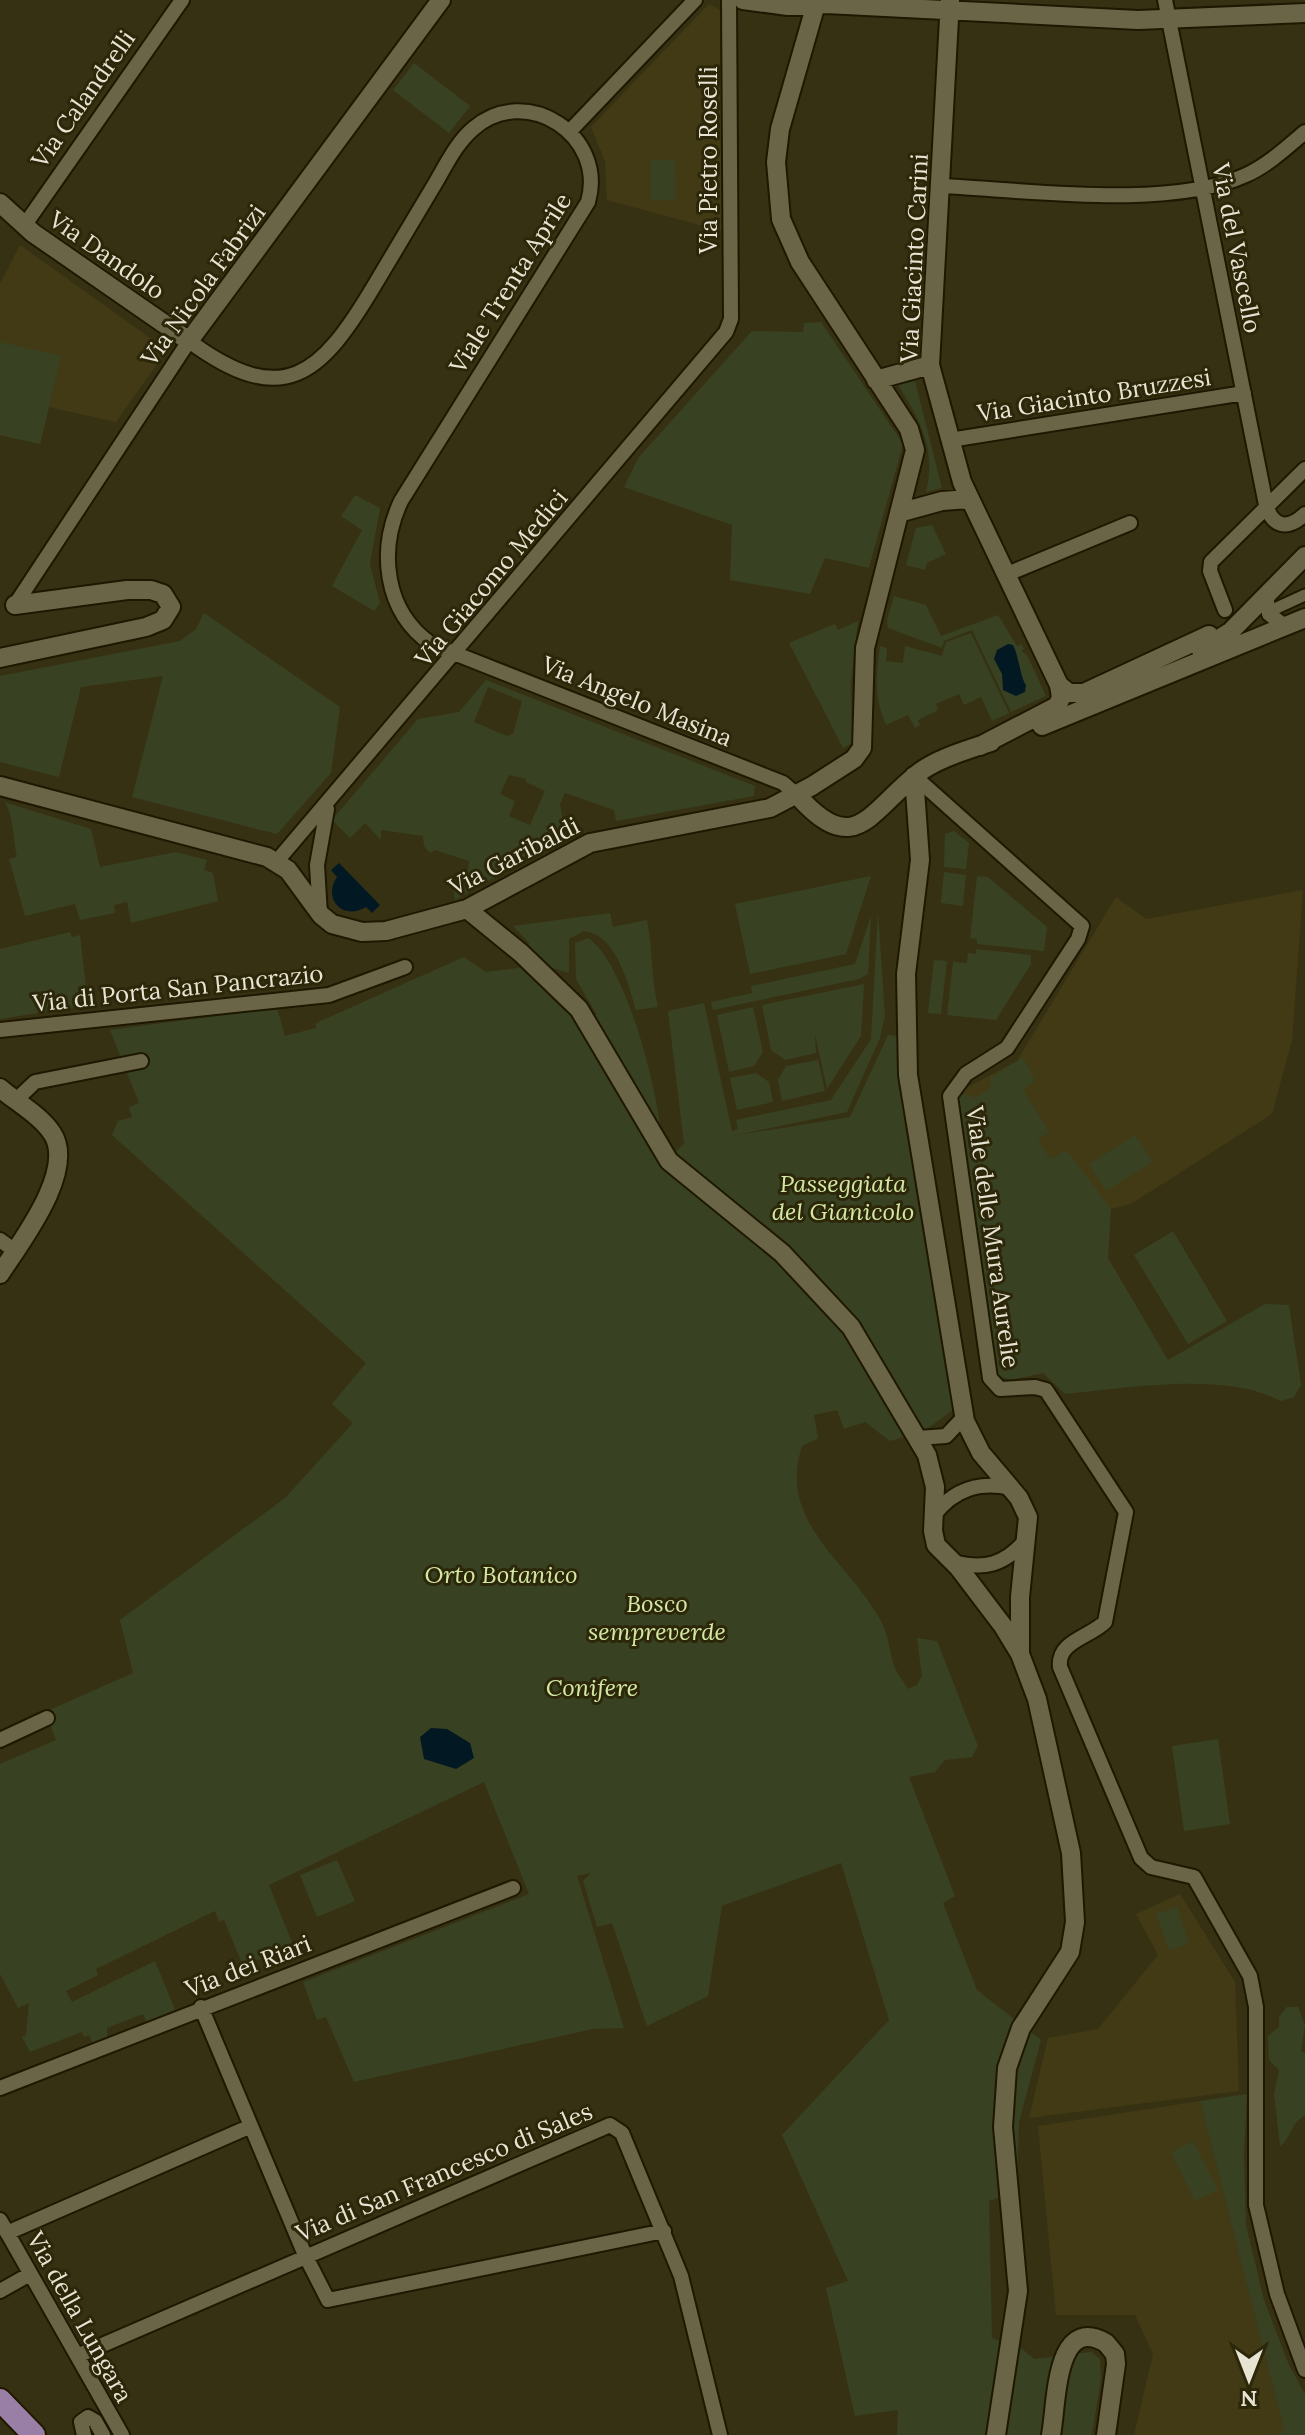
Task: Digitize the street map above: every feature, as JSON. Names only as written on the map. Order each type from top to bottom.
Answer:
[{"type":"main road","points":[[0,2400],[34,2435]]},
{"type":"street","name":"Via Calandrelli","points":[[24,226],[182,0]]},
{"type":"street","name":"Via Nicola Fabrizi","points":[[5,607],[189,341],[441,0]]},
{"type":"street","points":[[189,341],[218,363],[247,376],[277,377],[309,369],[341,338],[454,151],[471,130],[491,116],[519,111],[547,117],[570,131],[695,0]]},
{"type":"street","name":"Via Pietro Roselli","points":[[729,0],[731,319]]},
{"type":"street","points":[[743,0],[783,6],[822,2],[950,4],[1138,20],[1168,9],[1305,13]]},
{"type":"street","points":[[822,2],[780,129],[777,200],[783,228],[914,442],[902,512],[942,501],[969,499]]},
{"type":"street","name":"Via Giacinto Carini","points":[[950,4],[930,365],[969,499],[1059,685]]},
{"type":"street","name":"Via del Vascello","points":[[1168,9],[1266,505]]},
{"type":"street","name":"Viale Trenta Aprile","points":[[457,653],[424,639],[398,603],[388,571],[389,534],[407,489],[588,202],[589,162],[570,131]]},
{"type":"street","points":[[942,186],[1110,195],[1202,186],[1249,174],[1305,132]]},
{"type":"street","name":"Via Dandolo","points":[[0,203],[24,226],[189,341]]},
{"type":"street","name":"Via Giacomo Medici","points":[[277,861],[721,341],[731,319]]},
{"type":"street","points":[[876,380],[930,365]]},
{"type":"street","name":"Via Giacinto Bruzzesi","points":[[950,440],[1244,393]]},
{"type":"street","points":[[1225,610],[1210,565],[1305,469]]},
{"type":"street","points":[[1266,505],[1270,518],[1281,525],[1291,525],[1305,514]]},
{"type":"street","name":"Via Garibaldi","points":[[321,915],[339,927],[371,932],[467,909],[590,843],[762,810],[797,795],[847,764],[858,756],[864,740],[862,697],[866,639],[902,512]]},
{"type":"street","points":[[1005,575],[1130,523]]},
{"type":"street","points":[[1103,700],[1125,684],[1206,647],[1267,603],[1305,556]]},
{"type":"street","points":[[0,658],[146,627],[163,620],[171,607],[163,594],[141,589],[5,607]]},
{"type":"street","points":[[1267,603],[1305,595]]},
{"type":"street","points":[[1267,603],[1285,626]]},
{"type":"street","points":[[980,746],[1305,618]]},
{"type":"street","points":[[1059,685],[1069,693],[1084,693],[1218,631],[1234,627],[1285,626]]},
{"type":"street","name":"Via Angelo Masina","points":[[457,653],[783,783],[797,795]]},
{"type":"street","points":[[797,795],[822,820],[841,829],[861,826],[914,776],[1057,706],[1061,698],[1059,685]]},
{"type":"street","points":[[914,776],[920,860],[906,974],[908,1075],[964,1417],[981,1453],[1011,1488],[1027,1513],[1020,1654]]},
{"type":"street","name":"Viale delle Mura Aurelie","points":[[914,776],[1082,926],[1078,939],[1012,1043],[966,1074],[950,1096],[990,1378],[1000,1389],[1043,1388],[1126,1512],[1105,1622],[1066,1646],[1060,1667],[1141,1858],[1151,1867],[1194,1877],[1250,1976],[1256,2007],[1256,2205],[1277,2294],[1305,2370]]},
{"type":"street","points":[[0,786],[90,807],[277,861],[293,876],[321,915]]},
{"type":"street","points":[[321,915],[318,850],[328,804]]},
{"type":"street","points":[[467,909],[530,961],[579,1009],[669,1161],[775,1247],[834,1306],[858,1338],[918,1438],[933,1476],[936,1545],[954,1562],[1020,1654],[1051,1751],[1071,1853],[1076,1903],[1070,1952],[1021,2028],[1007,2068],[1003,2127],[1018,2291],[996,2435]]},
{"type":"street","name":"Via di Porta San Pancrazio","points":[[0,1030],[329,995],[405,967]]},
{"type":"street","points":[[15,1101],[35,1082],[141,1061]]},
{"type":"street","points":[[0,1088],[54,1135],[58,1152],[50,1192],[8,1246],[0,1274]]},
{"type":"street","points":[[918,1438],[946,1436],[964,1417]]},
{"type":"street","points":[[934,1515],[962,1491],[985,1485],[1011,1488]]},
{"type":"street","points":[[954,1562],[993,1565],[1025,1541]]},
{"type":"street","points":[[0,1740],[47,1718]]},
{"type":"street","name":"Via dei Riari","points":[[0,2088],[201,2007],[513,1888]]},
{"type":"street","points":[[201,2007],[305,2255],[324,2297],[332,2301],[664,2231]]},
{"type":"street","name":"Via di San Francesco di Sales","points":[[77,2356],[610,2125],[622,2133],[664,2231],[687,2295],[720,2435]]},
{"type":"street","points":[[3,2226],[251,2126]]},
{"type":"street","name":"Via della Lungara","points":[[3,2226],[77,2356],[101,2388],[123,2435]]},
{"type":"street","points":[[0,2291],[30,2274]]},
{"type":"street","points":[[1051,2435],[1063,2356],[1076,2340],[1088,2337],[1106,2343],[1116,2357],[1106,2435]]},
{"type":"street","points":[[84,2435],[81,2422],[88,2417],[95,2421],[103,2435]]},
{"type":"shaded area","points":[[709,4],[720,10],[722,231],[607,200],[605,161],[591,127]]},
{"type":"shaded area","points":[[20,245],[167,350],[116,422],[49,407],[40,444],[0,435],[0,284]]},
{"type":"shaded area","points":[[1303,890],[1292,1040],[1272,1114],[1131,1204],[1111,1209],[958,1129],[959,1096],[966,1088],[1017,1061],[1116,897],[1146,919]]},
{"type":"shaded area","points":[[1180,1894],[1235,1982],[1239,2091],[1029,2118],[1048,2038],[1098,2029],[1158,1955],[1136,1914]]},
{"type":"shaded area","points":[[1200,2101],[1284,2430],[1276,2435],[1134,2435],[1153,2354],[1135,2315],[1056,2315],[1038,2126]]},
{"type":"green space","points":[[414,63],[470,106],[449,133],[393,90]]},
{"type":"green space","points":[[650,160],[675,160],[676,200],[651,200]]},
{"type":"green space","points":[[821,322],[903,444],[869,568],[825,558],[810,594],[730,580],[732,525],[624,487],[639,457],[752,331],[803,332],[804,323]]},
{"type":"green space","points":[[0,342],[61,356],[40,444],[0,435]]},
{"type":"green space","points":[[915,381],[942,488],[926,492],[928,449],[920,423],[898,385]]},
{"type":"green space","points":[[355,495],[380,508],[370,564],[380,603],[374,611],[332,586],[362,530],[341,516]]},
{"type":"green space","points":[[932,525],[946,554],[927,563],[925,570],[906,565],[916,528]]},
{"type":"green space","points":[[894,596],[926,605],[941,636],[998,615],[1017,646],[1021,644],[1024,649],[1021,651],[1027,655],[1046,696],[1011,712],[972,630],[944,641],[942,648],[888,628],[887,620]]},
{"type":"green space","points":[[204,613],[340,707],[331,773],[277,834],[132,797],[163,676],[81,687],[59,777],[0,762],[0,676],[180,641],[196,629]]},
{"type":"green space","points":[[858,621],[851,682],[852,743],[843,748],[789,643],[835,624],[838,630]]},
{"type":"green space","points":[[971,633],[1009,713],[992,721],[981,697],[964,705],[959,694],[936,704],[938,710],[918,720],[920,725],[915,728],[908,715],[886,725],[877,686],[880,646],[887,648],[886,661],[903,663],[905,646],[942,656],[946,642]]},
{"type":"green space","points":[[486,680],[755,786],[754,796],[616,821],[614,810],[565,793],[560,804],[565,832],[576,830],[455,900],[453,886],[459,890],[466,888],[469,861],[435,850],[430,853],[424,846],[423,836],[381,830],[381,840],[365,823],[350,838],[332,820],[418,719],[459,712]],"holes":[[[488,687],[522,701],[513,734],[507,736],[474,722]],[[509,775],[526,779],[526,782],[545,791],[530,825],[509,816],[515,801],[500,794]]]},
{"type":"green space","points":[[4,802],[91,829],[100,867],[176,852],[207,860],[204,870],[213,873],[218,901],[131,923],[127,902],[114,905],[115,913],[80,920],[75,904],[25,916],[9,859],[17,857],[11,818]]},
{"type":"green space","points":[[954,831],[969,843],[966,869],[944,867],[945,834]]},
{"type":"green space","points":[[944,872],[966,875],[963,906],[941,903]]},
{"type":"green space","points":[[871,876],[846,954],[750,974],[735,904]]},
{"type":"green space","points":[[977,876],[988,877],[1047,927],[1044,951],[977,944],[977,939],[970,938]]},
{"type":"green space","name":"Orto Botanico","points":[[878,912],[885,1016],[880,1038],[847,1112],[732,1136],[850,1117],[888,1035],[898,1036],[953,1410],[924,1431],[890,1441],[865,1422],[844,1429],[837,1410],[814,1415],[818,1438],[802,1446],[797,1473],[799,1497],[807,1519],[820,1540],[881,1621],[895,1668],[908,1689],[917,1685],[922,1676],[917,1638],[937,1641],[978,1746],[972,1757],[945,1760],[935,1772],[909,1777],[955,1896],[943,1903],[977,1990],[1041,2040],[1019,2122],[1017,2191],[989,2201],[992,2338],[1021,2348],[1034,2359],[1091,2352],[1100,2359],[1101,2379],[1092,2435],[897,2435],[898,2410],[855,2416],[826,2288],[848,2281],[782,2135],[889,2020],[841,1863],[722,1906],[708,1996],[647,2026],[612,1923],[597,1927],[583,1881],[591,1873],[577,1876],[624,2028],[593,2029],[354,2082],[326,2017],[317,2020],[303,1982],[529,1894],[484,1782],[269,1885],[293,1945],[243,1966],[224,1920],[219,1922],[215,1911],[96,1969],[98,1975],[66,1991],[72,2002],[155,1961],[176,2012],[147,2023],[143,2014],[107,2028],[107,2039],[93,2044],[89,2035],[84,2037],[82,2032],[30,2052],[22,2037],[26,2035],[29,2003],[18,2008],[0,1974],[0,1764],[56,1740],[45,1712],[133,1673],[120,1620],[285,1498],[353,1423],[332,1404],[366,1363],[112,1135],[118,1121],[132,1117],[129,1107],[139,1103],[110,1030],[277,1008],[285,1036],[316,1028],[316,1023],[464,957],[486,972],[527,967],[571,1007],[597,1015],[576,979],[575,943],[588,938],[602,951],[627,999],[647,1061],[661,1137],[675,1152],[684,1144],[668,1011],[704,1003],[732,1131],[738,1129],[736,1120],[831,1100],[871,1039]]},
{"type":"green space","points":[[610,913],[613,927],[647,920],[658,1007],[636,1010],[619,962],[605,941],[595,934],[584,931],[569,939],[569,973],[543,964],[527,953],[529,943],[513,926]]},
{"type":"green space","points":[[871,916],[868,974],[859,979],[713,1010],[711,1002],[752,993],[751,986],[855,964]]},
{"type":"green space","points":[[70,932],[72,937],[80,935],[88,1005],[0,1019],[0,949]]},
{"type":"green space","points":[[976,949],[1031,955],[1031,964],[996,1020],[947,1015],[953,962],[967,963],[968,953],[976,954]]},
{"type":"green space","points":[[934,960],[947,961],[941,1014],[928,1013]]},
{"type":"green space","points":[[864,984],[861,1036],[827,1089],[815,1034],[816,1053],[785,1060],[771,1050],[762,1005]]},
{"type":"green space","points":[[753,1007],[763,1052],[754,1066],[729,1072],[717,1015]]},
{"type":"green space","points":[[1023,1057],[1035,1081],[1023,1089],[1049,1132],[1038,1140],[1050,1159],[1067,1150],[1111,1209],[1108,1258],[1168,1360],[1265,1304],[1289,1305],[1301,1385],[1294,1397],[1281,1401],[1232,1386],[1204,1384],[1065,1394],[1043,1373],[1010,1380],[998,1375],[962,1147],[958,1097],[964,1094],[975,1098],[992,1087],[989,1079]]},
{"type":"green space","points":[[818,1060],[825,1091],[782,1101],[778,1080],[786,1066]]},
{"type":"green space","points":[[756,1073],[769,1082],[773,1102],[737,1110],[730,1078]]},
{"type":"green space","points":[[1135,1135],[1153,1162],[1106,1191],[1089,1164]]},
{"type":"green space","points":[[1173,1231],[1227,1321],[1188,1344],[1134,1255]]},
{"type":"green space","points":[[1218,1739],[1230,1824],[1184,1831],[1172,1746]]},
{"type":"green space","points":[[337,1860],[355,1901],[317,1917],[300,1875]]},
{"type":"green space","points":[[1177,1907],[1189,1943],[1169,1950],[1156,1914]]},
{"type":"green space","points":[[1287,2007],[1298,2007],[1305,2025],[1301,2051],[1305,2054],[1305,2115],[1280,2146],[1274,2094],[1279,2070],[1269,2060],[1268,2036],[1279,2027],[1279,2017]]},
{"type":"green space","points":[[1247,2094],[1244,2155],[1246,2225],[1264,2300],[1289,2365],[1305,2394],[1305,2435],[1276,2435],[1284,2430],[1200,2101]]},
{"type":"green space","points":[[1193,2141],[1218,2190],[1195,2201],[1171,2152]]},
{"type":"water","points":[[1008,644],[1013,645],[1026,685],[1025,692],[1016,696],[1003,690],[1002,674],[994,659],[997,650]]},
{"type":"water","points":[[339,863],[380,905],[372,913],[366,907],[350,911],[337,906],[332,893],[337,877],[331,870]]},
{"type":"water","points":[[431,1728],[447,1729],[470,1743],[474,1758],[456,1769],[424,1759],[420,1737]]},
{"type":"park label","name":"Passeggiata del Gianicolo","points":[[843,1197]]},
{"type":"park label","name":"Bosco sempreverde","points":[[657,1617]]},
{"type":"park label","name":"Conifere","points":[[592,1687]]}]
